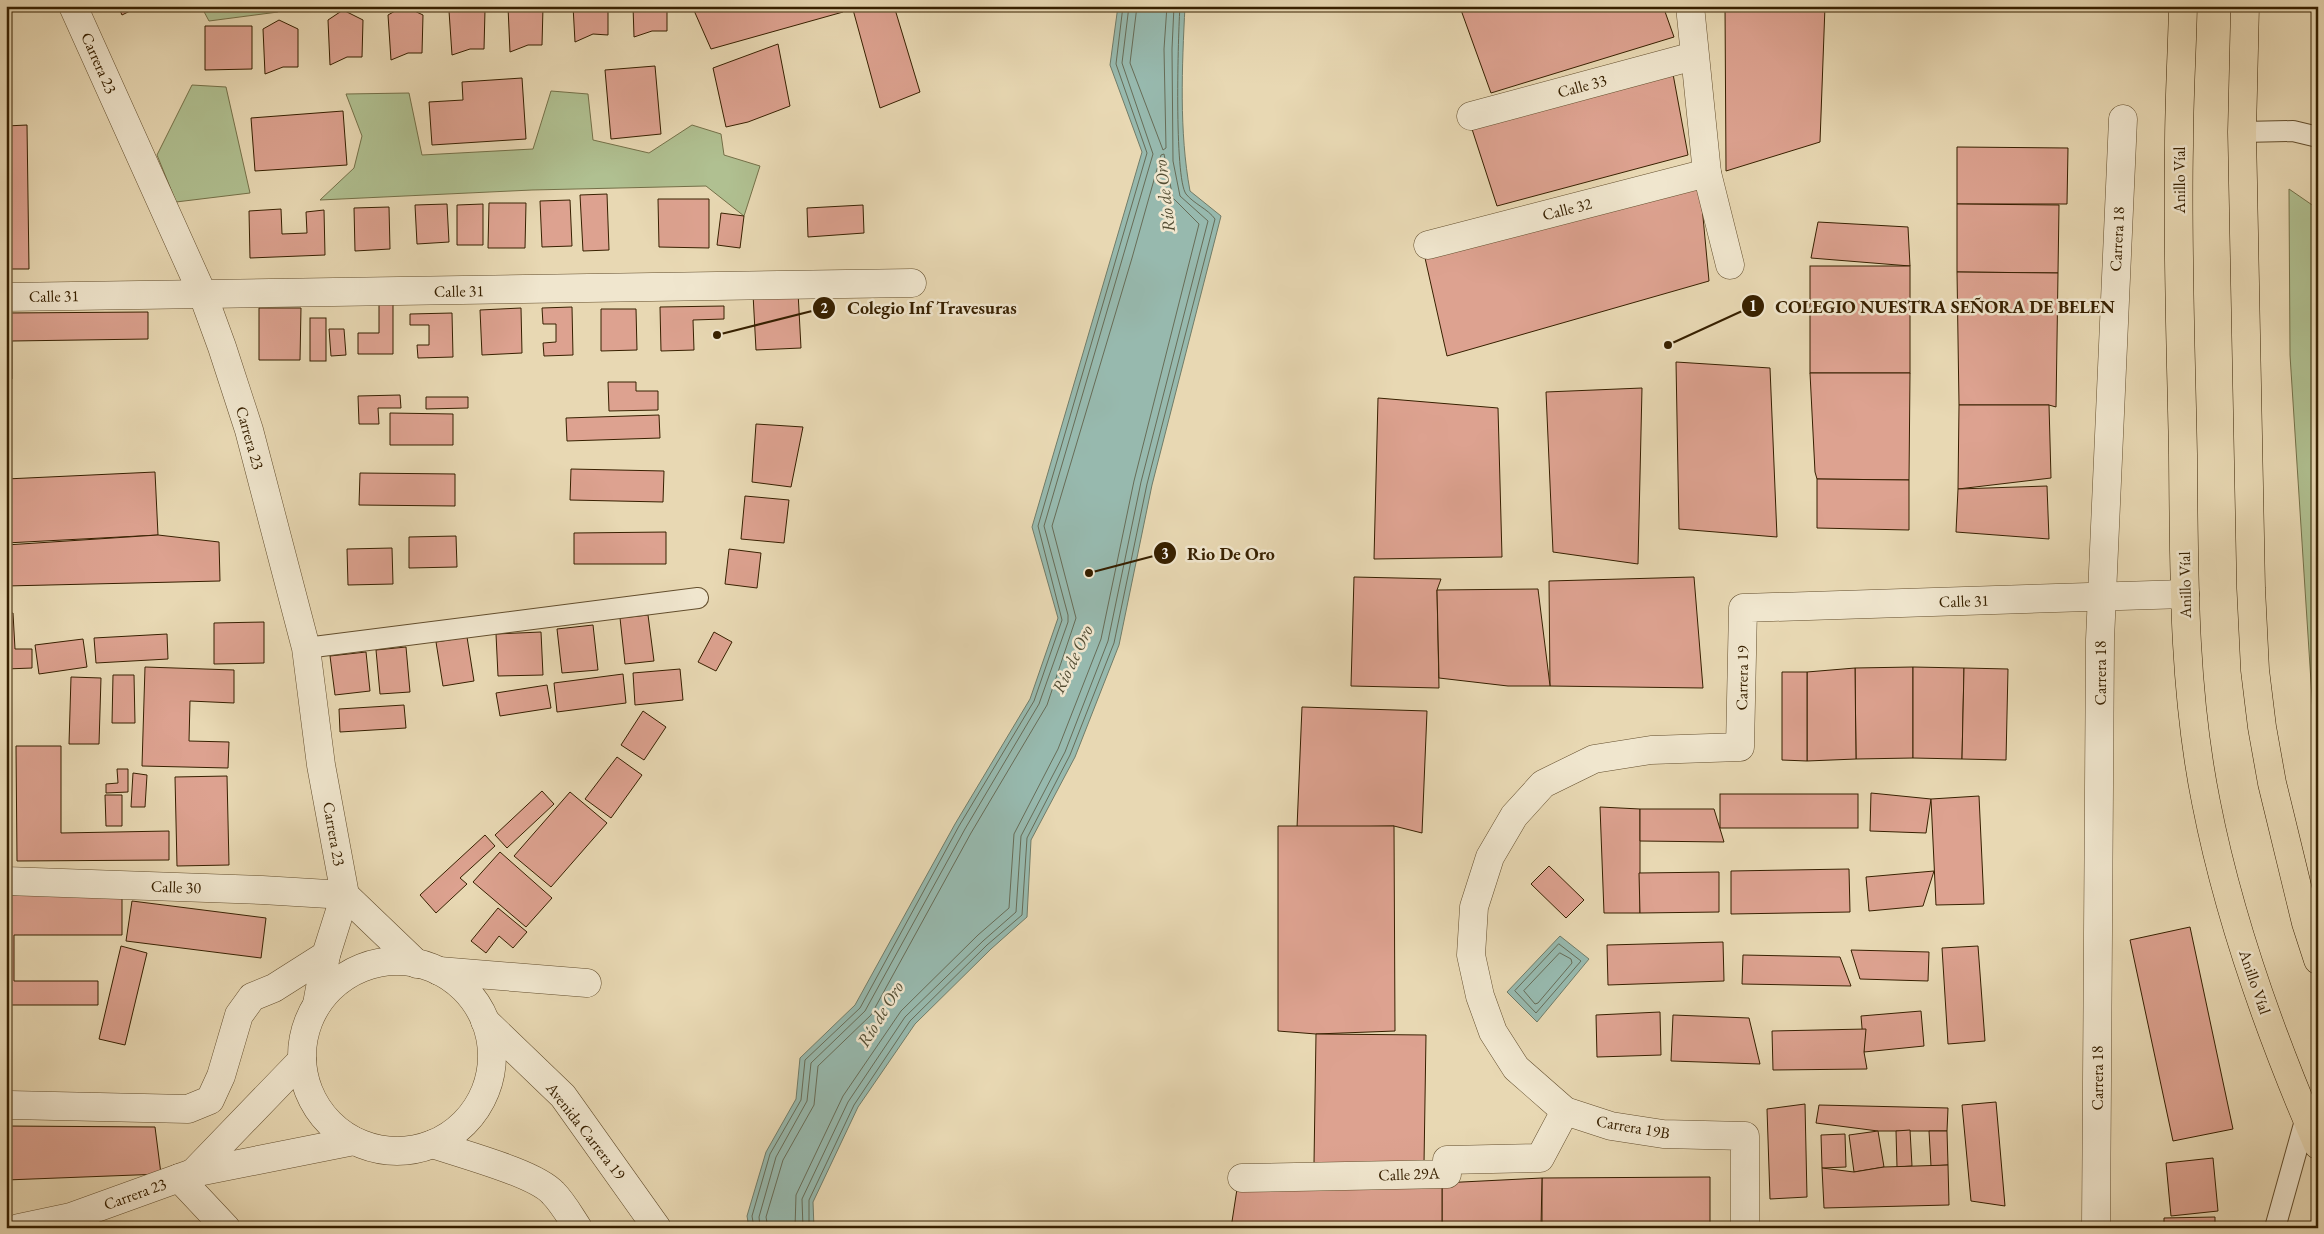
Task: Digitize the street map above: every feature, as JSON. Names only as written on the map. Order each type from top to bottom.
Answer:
[{"type":"highway","name":"Anillo Víal","points":[[2183,6],[2178,157],[2185,594],[2188,678],[2195,740],[2220,871],[2250,971],[2318,1145]]},
{"type":"highway","points":[[2245,6],[2242,132],[2251,569],[2255,670],[2262,727],[2272,783],[2306,923],[2318,960]]},
{"type":"street","name":"Carrera 23","points":[[73,6],[203,295],[222,346],[249,430],[306,648],[322,765],[345,896],[326,955],[317,1004]]},
{"type":"street","points":[[1690,6],[1708,173],[1730,265]]},
{"type":"street","name":"Calle 33","points":[[1471,116],[1694,56]]},
{"type":"street","name":"Carrera 18","points":[[2096,1228],[2101,598],[2123,119]]},
{"type":"street","name":"Calle 32","points":[[1428,245],[1708,173]]},
{"type":"street","name":"Calle 31","points":[[6,297],[912,283]]},
{"type":"street","name":"Calle 31","points":[[1743,608],[2185,594]]},
{"type":"street","name":"Carrera 19","points":[[1740,748],[1743,608]]},
{"type":"street","name":"Carrera 19B","points":[[1740,748],[1651,750],[1594,759],[1543,784],[1514,816],[1490,857],[1474,907],[1471,955],[1480,996],[1493,1032],[1516,1068],[1565,1111],[1611,1126],[1663,1134],[1745,1136],[1745,1228]]},
{"type":"street","name":"Calle 30","points":[[6,881],[262,890],[345,896]]},
{"type":"street","points":[[345,896],[428,968],[458,984],[474,1001],[485,1021],[491,1041],[492,1062],[488,1083],[480,1103],[468,1120],[452,1134],[433,1144],[414,1150],[374,1149],[354,1141],[337,1131],[323,1116],[312,1099],[305,1080],[302,1060],[303,1041],[308,1022],[317,1004],[332,987],[350,974],[364,968],[395,962],[428,968],[587,983]]},
{"type":"street","points":[[10,1105],[188,1110],[210,1100],[222,1076],[239,1015],[252,997],[274,988],[326,955]]},
{"type":"street","name":"Avenida Carrera 19","points":[[485,1021],[563,1096],[657,1228]]},
{"type":"street","name":"Carrera 23","points":[[186,1175],[302,1060]]},
{"type":"street","name":"Calle 29A","points":[[1242,1178],[1447,1174],[1447,1160],[1540,1158],[1565,1111]]},
{"type":"street","name":"Carrera 23","points":[[19,1228],[70,1217],[186,1175],[354,1141]]},
{"type":"street","points":[[433,1144],[524,1175],[539,1182],[553,1192],[575,1223]]},
{"type":"street","points":[[186,1175],[226,1228]]},
{"type":"lane","points":[[2242,132],[2293,130],[2318,137]]},
{"type":"lane","points":[[306,648],[698,598]]},
{"type":"lane","points":[[2275,1228],[2306,1118]]},
{"type":"green space","points":[[201,6],[277,6],[278,12],[209,21]]},
{"type":"green space","points":[[192,85],[226,87],[250,193],[176,202],[157,155]]},
{"type":"green space","points":[[551,91],[588,94],[593,140],[649,153],[692,125],[721,134],[724,155],[760,166],[744,216],[706,186],[532,190],[320,200],[354,168],[362,136],[346,94],[409,93],[422,155],[533,149]]},
{"type":"green space","points":[[2289,189],[2318,209],[2318,791],[2290,355]]},
{"type":"water","name":"Río de Oro","points":[[1118,6],[1185,6],[1182,76],[1183,122],[1190,191],[1221,216],[1152,485],[1119,645],[1075,757],[1031,840],[1027,917],[991,949],[915,1024],[858,1107],[813,1202],[814,1228],[749,1228],[747,1216],[766,1152],[796,1099],[800,1058],[855,1005],[955,824],[1030,699],[1058,618],[1032,527],[1142,152],[1110,65]]},
{"type":"water","points":[[1560,936],[1589,959],[1537,1022],[1507,992]]},
{"type":"building","points":[[118,6],[140,6],[122,15]]},
{"type":"building","points":[[404,6],[423,15],[422,53],[408,53],[391,60],[388,15]]},
{"type":"building","points":[[457,6],[476,6],[485,10],[484,49],[470,49],[452,55],[449,11]]},
{"type":"building","points":[[509,6],[543,7],[542,45],[528,45],[510,52]]},
{"type":"building","points":[[573,6],[608,6],[608,35],[593,34],[575,42]]},
{"type":"building","points":[[633,6],[667,6],[667,31],[652,31],[634,37]]},
{"type":"building","points":[[692,6],[841,6],[843,12],[711,49]]},
{"type":"building","points":[[852,6],[894,6],[920,92],[880,108]]},
{"type":"building","points":[[1475,6],[1663,6],[1674,37],[1491,93],[1461,10]]},
{"type":"building","points":[[1725,6],[1825,6],[1820,142],[1726,171]]},
{"type":"building","points":[[343,10],[363,20],[362,57],[347,57],[330,65],[328,20]]},
{"type":"building","points":[[279,20],[298,29],[298,67],[283,67],[265,74],[263,29]]},
{"type":"building","points":[[205,26],[252,26],[252,69],[205,70]]},
{"type":"building","points":[[778,44],[790,106],[748,122],[726,127],[713,68]]},
{"type":"building","points":[[655,66],[661,134],[611,139],[605,70]]},
{"type":"building","points":[[1673,74],[1688,155],[1497,206],[1471,126]]},
{"type":"building","points":[[522,78],[526,139],[432,145],[429,102],[463,100],[462,82]]},
{"type":"building","points":[[343,111],[347,165],[255,171],[251,118]]},
{"type":"building","points":[[27,125],[29,269],[6,269],[6,126]]},
{"type":"building","points":[[1957,147],[2068,148],[2067,204],[1957,204]]},
{"type":"building","points":[[1700,185],[1709,281],[1447,356],[1425,258]]},
{"type":"building","points":[[607,194],[609,250],[583,251],[580,195]]},
{"type":"building","points":[[658,199],[709,199],[709,248],[659,247]]},
{"type":"building","points":[[570,200],[572,246],[542,247],[540,201]]},
{"type":"building","points":[[489,203],[526,203],[525,248],[488,248]]},
{"type":"building","points":[[447,204],[449,242],[417,244],[415,205]]},
{"type":"building","points":[[483,204],[483,245],[457,245],[457,205]]},
{"type":"building","points":[[1957,204],[2059,205],[2058,273],[1957,272]]},
{"type":"building","points":[[863,205],[864,233],[808,237],[807,208]]},
{"type":"building","points":[[389,207],[390,249],[355,251],[354,208]]},
{"type":"building","points":[[281,209],[282,234],[307,233],[306,212],[324,210],[325,255],[250,258],[249,211]]},
{"type":"building","points":[[721,213],[744,216],[740,248],[717,245]]},
{"type":"building","points":[[1818,222],[1908,227],[1910,266],[1811,258]]},
{"type":"building","points":[[1810,266],[1910,266],[1910,373],[1810,373]]},
{"type":"building","points":[[1957,272],[2058,273],[2056,407],[2049,405],[1959,405]]},
{"type":"building","points":[[798,292],[801,348],[756,350],[753,294]]},
{"type":"building","points":[[379,303],[393,303],[393,354],[358,354],[358,333],[379,333]]},
{"type":"building","points":[[724,306],[724,319],[693,320],[694,350],[661,351],[660,307]]},
{"type":"building","points":[[572,307],[573,355],[544,356],[543,343],[556,342],[556,324],[543,324],[542,308]]},
{"type":"building","points":[[259,308],[301,308],[300,360],[259,360]]},
{"type":"building","points":[[521,308],[522,353],[482,355],[480,310]]},
{"type":"building","points":[[601,309],[636,309],[637,350],[601,351]]},
{"type":"building","points":[[148,312],[148,339],[12,341],[12,379],[6,379],[6,313]]},
{"type":"building","points":[[452,313],[453,357],[418,358],[417,345],[429,345],[429,325],[410,325],[410,314]]},
{"type":"building","points":[[310,318],[326,318],[326,361],[310,361]]},
{"type":"building","points":[[329,329],[344,329],[346,355],[331,356]]},
{"type":"building","points":[[1676,362],[1770,368],[1777,537],[1679,529]]},
{"type":"building","points":[[1810,373],[1910,373],[1909,480],[1817,479],[1815,472]]},
{"type":"building","points":[[608,382],[636,382],[636,391],[658,391],[658,410],[609,411]]},
{"type":"building","points":[[1642,388],[1638,564],[1553,552],[1546,392]]},
{"type":"building","points":[[400,395],[401,408],[378,408],[379,424],[359,424],[358,396]]},
{"type":"building","points":[[426,397],[468,397],[468,408],[426,409]]},
{"type":"building","points":[[1378,398],[1498,408],[1502,557],[1374,559]]},
{"type":"building","points":[[1959,405],[2049,405],[2051,478],[1958,489]]},
{"type":"building","points":[[390,413],[453,414],[453,445],[390,445]]},
{"type":"building","points":[[659,415],[660,438],[567,441],[566,418]]},
{"type":"building","points":[[756,424],[803,427],[791,487],[752,482]]},
{"type":"building","points":[[571,469],[664,471],[663,502],[570,500]]},
{"type":"building","points":[[155,472],[158,535],[6,543],[6,479]]},
{"type":"building","points":[[360,473],[455,474],[455,506],[359,505]]},
{"type":"building","points":[[1817,479],[1909,480],[1909,530],[1817,528]]},
{"type":"building","points":[[2047,486],[2049,539],[1956,532],[1958,489]]},
{"type":"building","points":[[745,496],[789,500],[784,543],[741,539]]},
{"type":"building","points":[[666,532],[666,564],[574,564],[574,533]]},
{"type":"building","points":[[158,535],[219,542],[220,581],[6,586],[6,545]]},
{"type":"building","points":[[456,536],[457,567],[409,568],[409,537]]},
{"type":"building","points":[[392,548],[393,584],[348,585],[347,549]]},
{"type":"building","points":[[729,549],[761,553],[757,588],[725,584]]},
{"type":"building","points":[[1354,577],[1441,579],[1437,590],[1439,688],[1351,686]]},
{"type":"building","points":[[1694,577],[1703,688],[1550,686],[1549,581]]},
{"type":"building","points":[[1538,589],[1550,686],[1508,686],[1439,678],[1437,590]]},
{"type":"building","points":[[13,613],[15,649],[32,649],[32,668],[6,669],[6,614]]},
{"type":"building","points":[[648,615],[654,661],[625,664],[620,618]]},
{"type":"building","points":[[264,622],[264,663],[214,664],[214,623]]},
{"type":"building","points":[[593,625],[598,670],[562,673],[557,629]]},
{"type":"building","points":[[541,632],[543,675],[498,676],[496,634]]},
{"type":"building","points":[[714,632],[732,642],[716,671],[698,662]]},
{"type":"building","points":[[167,634],[168,659],[96,663],[94,638]]},
{"type":"building","points":[[467,637],[474,681],[443,686],[436,642]]},
{"type":"building","points":[[83,639],[87,667],[39,674],[35,645]]},
{"type":"building","points":[[406,647],[410,692],[380,694],[376,650]]},
{"type":"building","points":[[366,652],[370,691],[335,695],[330,656]]},
{"type":"building","points":[[145,667],[234,670],[234,703],[190,701],[189,741],[229,742],[228,768],[142,766]]},
{"type":"building","points":[[1913,667],[1913,758],[1856,759],[1855,668]]},
{"type":"building","points":[[1913,667],[1964,668],[1962,759],[1913,758]]},
{"type":"building","points":[[1855,668],[1856,759],[1807,761],[1807,672]]},
{"type":"building","points":[[1964,668],[2008,669],[2006,760],[1962,759]]},
{"type":"building","points":[[680,669],[683,700],[635,705],[633,673]]},
{"type":"building","points":[[1782,672],[1807,672],[1807,761],[1782,760]]},
{"type":"building","points":[[623,674],[626,703],[557,712],[554,683]]},
{"type":"building","points":[[113,675],[134,675],[135,723],[112,723]]},
{"type":"building","points":[[71,677],[101,678],[99,744],[69,744]]},
{"type":"building","points":[[547,685],[551,708],[500,716],[496,693]]},
{"type":"building","points":[[404,705],[406,728],[340,732],[339,709]]},
{"type":"building","points":[[1302,707],[1427,711],[1422,833],[1394,826],[1297,828]]},
{"type":"building","points":[[643,711],[666,727],[644,760],[621,745]]},
{"type":"building","points":[[16,746],[61,746],[61,833],[169,831],[169,860],[17,861]]},
{"type":"building","points":[[617,757],[642,775],[611,818],[585,799]]},
{"type":"building","points":[[117,769],[128,769],[128,792],[106,793],[106,784],[118,783]]},
{"type":"building","points":[[133,773],[147,775],[145,807],[131,807]]},
{"type":"building","points":[[227,776],[229,865],[177,866],[175,777]]},
{"type":"building","points":[[542,791],[554,804],[507,848],[495,835]]},
{"type":"building","points":[[570,792],[607,823],[551,887],[514,856]]},
{"type":"building","points":[[1871,793],[1931,799],[1926,833],[1870,831]]},
{"type":"building","points":[[1720,794],[1858,794],[1858,828],[1720,828]]},
{"type":"building","points":[[105,795],[122,795],[122,826],[106,826]]},
{"type":"building","points":[[1979,796],[1984,904],[1936,905],[1931,799]]},
{"type":"building","points":[[1600,807],[1640,809],[1640,913],[1604,913]]},
{"type":"building","points":[[1640,809],[1714,809],[1724,842],[1640,841]]},
{"type":"building","points":[[1278,826],[1394,826],[1395,1031],[1316,1034],[1278,1031]]},
{"type":"building","points":[[485,835],[495,846],[460,878],[467,884],[436,913],[420,895]]},
{"type":"building","points":[[500,852],[552,898],[526,927],[473,882]]},
{"type":"building","points":[[1549,866],[1584,900],[1566,918],[1531,884]]},
{"type":"building","points":[[1849,869],[1850,912],[1731,914],[1731,871]]},
{"type":"building","points":[[1934,871],[1923,906],[1869,911],[1866,877]]},
{"type":"building","points":[[1719,872],[1719,912],[1640,913],[1639,873]]},
{"type":"building","points":[[6,895],[122,896],[122,935],[14,935],[14,981],[98,981],[98,1005],[6,1005]]},
{"type":"building","points":[[132,901],[266,918],[261,958],[126,941]]},
{"type":"building","points":[[498,908],[527,932],[513,948],[499,936],[486,953],[471,941]]},
{"type":"building","points":[[2190,927],[2233,1129],[2173,1141],[2130,940]]},
{"type":"building","points":[[1723,942],[1724,981],[1608,985],[1607,945]]},
{"type":"building","points":[[121,946],[147,953],[125,1045],[99,1039]]},
{"type":"building","points":[[1978,946],[1985,1041],[1948,1044],[1942,948]]},
{"type":"building","points":[[1851,950],[1929,952],[1928,981],[1860,979]]},
{"type":"building","points":[[1743,955],[1840,957],[1851,986],[1742,984]]},
{"type":"building","points":[[1921,1011],[1924,1046],[1864,1052],[1861,1016]]},
{"type":"building","points":[[1660,1012],[1661,1055],[1597,1057],[1596,1015]]},
{"type":"building","points":[[1673,1015],[1749,1018],[1760,1064],[1671,1061]]},
{"type":"building","points":[[1866,1029],[1864,1052],[1867,1069],[1773,1070],[1772,1031]]},
{"type":"building","points":[[1316,1034],[1426,1035],[1424,1164],[1314,1163]]},
{"type":"building","points":[[1996,1102],[2005,1206],[1971,1201],[1962,1105]]},
{"type":"building","points":[[1805,1104],[1807,1197],[1770,1199],[1767,1109]]},
{"type":"building","points":[[1819,1105],[1948,1108],[1947,1131],[1878,1131],[1816,1123]]},
{"type":"building","points":[[6,1126],[155,1127],[161,1174],[6,1180]]},
{"type":"building","points":[[1910,1130],[1912,1166],[1897,1167],[1896,1131]]},
{"type":"building","points":[[1878,1131],[1884,1167],[1854,1172],[1849,1135]]},
{"type":"building","points":[[1929,1131],[1947,1131],[1948,1165],[1931,1166]]},
{"type":"building","points":[[1845,1134],[1846,1167],[1822,1168],[1821,1135]]},
{"type":"building","points":[[2213,1158],[2218,1211],[2171,1216],[2166,1163]]},
{"type":"building","points":[[1948,1165],[1949,1205],[1824,1208],[1822,1168],[1854,1172],[1884,1167]]},
{"type":"building","points":[[1710,1177],[1710,1228],[1542,1228],[1542,1178]]},
{"type":"building","points":[[1542,1178],[1541,1228],[1442,1228],[1442,1183]]},
{"type":"building","points":[[1442,1183],[1442,1228],[1231,1228],[1237,1189]]},
{"type":"building","points":[[2215,1217],[2215,1228],[2164,1228],[2164,1218]]},
{"type":"place","name":"Colegio Inf Travesuras","points":[[717,335]]},
{"type":"place","name":"COLEGIO NUESTRA SEÑORA DE BELEN","points":[[1668,345]]},
{"type":"place","name":"Rio De Oro","points":[[1089,573]]}]
